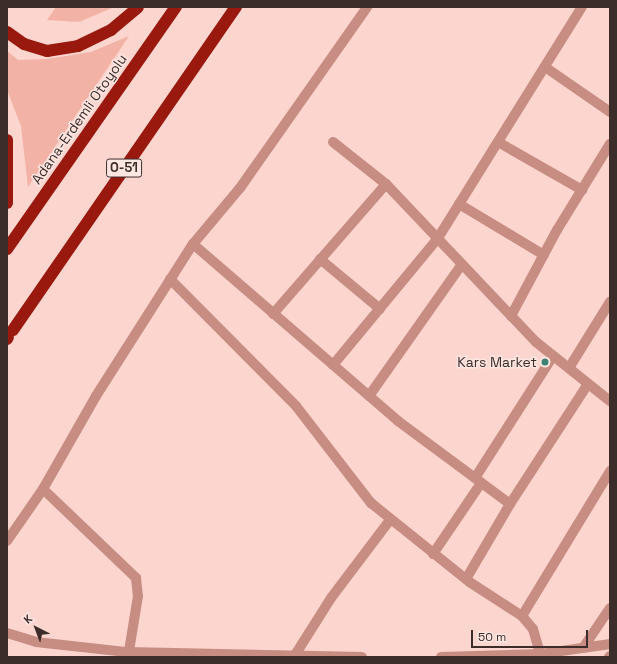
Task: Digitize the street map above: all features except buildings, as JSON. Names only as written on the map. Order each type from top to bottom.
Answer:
[{"type":"highway","points":[[7,32],[24,44],[47,51],[78,46],[111,30],[138,7]]},
{"type":"highway","name":"Adana-Erdemli Otoyolu","points":[[7,249],[176,7]]},
{"type":"highway","name":"O-51","points":[[9,335],[236,7]]},
{"type":"highway","points":[[7,140],[7,203]]},
{"type":"street","points":[[7,541],[43,489],[96,396],[193,244],[240,188],[367,7]]},
{"type":"street","points":[[332,365],[438,238],[582,7]]},
{"type":"street","points":[[545,67],[610,112]]},
{"type":"street","points":[[333,142],[386,184],[511,316],[553,356],[610,401]]},
{"type":"street","points":[[498,142],[582,190]]},
{"type":"street","points":[[511,316],[544,255],[610,144]]},
{"type":"street","points":[[273,314],[386,184]]},
{"type":"street","points":[[459,204],[544,255]]},
{"type":"street","points":[[193,244],[369,396],[510,504]]},
{"type":"street","points":[[320,259],[380,309]]},
{"type":"street","points":[[369,396],[462,264]]},
{"type":"street","points":[[170,279],[296,406],[371,503],[390,520],[466,579],[522,616],[534,629],[540,654]]},
{"type":"street","points":[[569,368],[610,302]]},
{"type":"street","points":[[433,554],[553,356]]},
{"type":"street","points":[[466,579],[510,504],[588,384]]},
{"type":"street","points":[[522,616],[610,471]]},
{"type":"street","points":[[43,489],[136,578],[138,596],[128,654]]},
{"type":"street","points":[[295,655],[331,598],[390,520]]},
{"type":"street","points":[[584,648],[610,608]]},
{"type":"street","points":[[7,633],[36,642],[128,654],[362,657]]},
{"type":"street","points":[[441,657],[540,654],[610,644]]},
{"type":"shaded area","points":[[56,7],[114,7],[79,22],[47,20]]},
{"type":"shaded area","points":[[129,36],[28,187],[21,126],[7,90],[7,51],[18,60],[47,59],[91,52]]},
{"type":"place","name":"Kars Market","points":[[545,362]]}]
